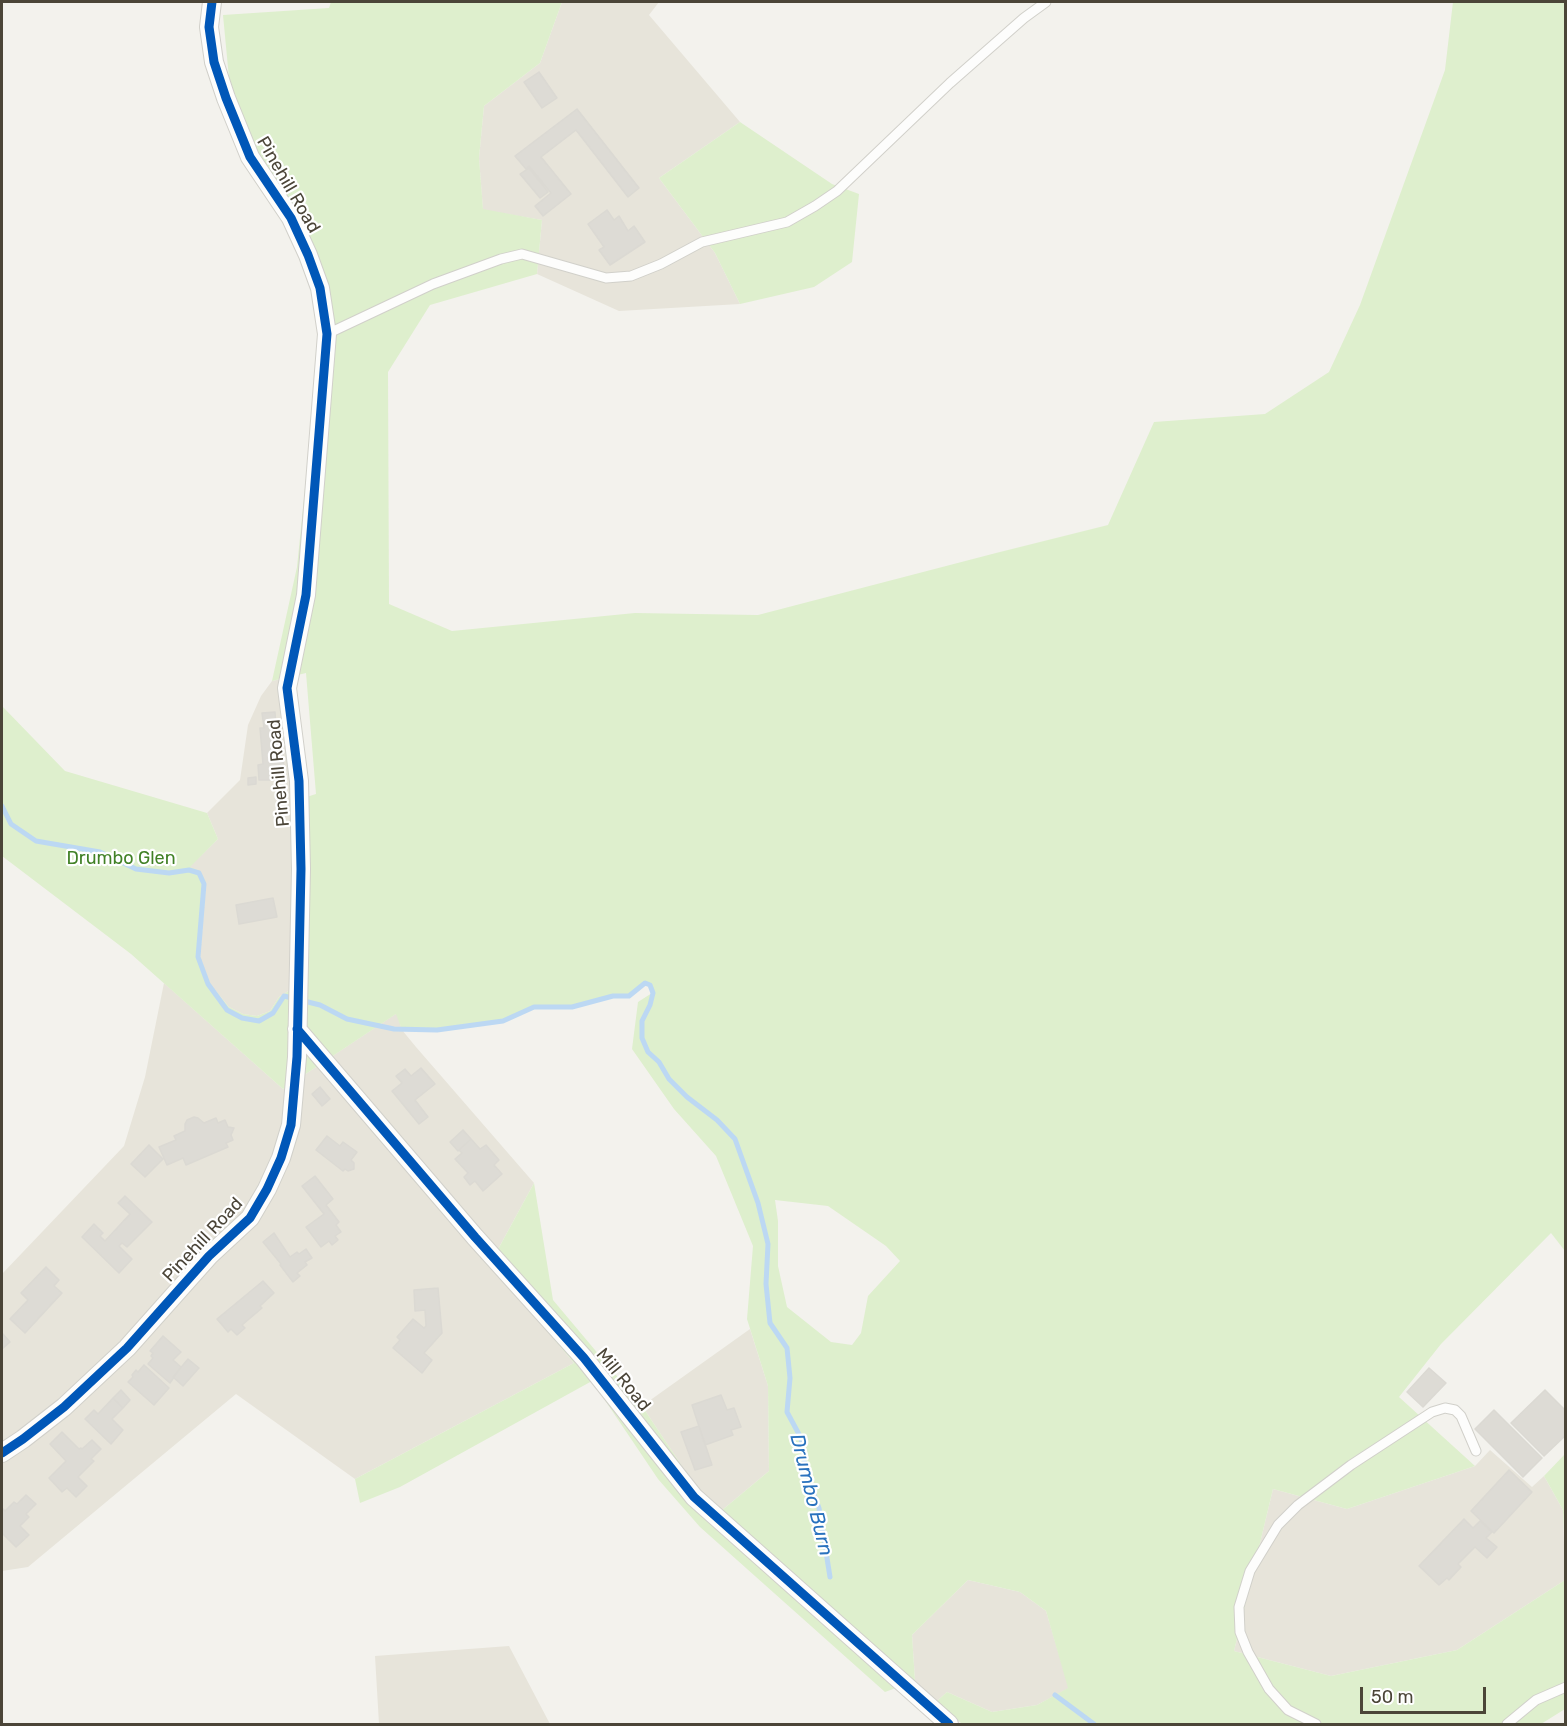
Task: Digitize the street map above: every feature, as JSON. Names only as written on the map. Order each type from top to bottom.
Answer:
[{"type":"street","name":"Pinehill Road","points":[[2,1453],[64,1407],[127,1348],[209,1256],[250,1218],[281,1158],[291,1125],[295,1098],[301,869],[299,781],[288,688],[306,595],[327,334],[320,288],[308,255],[291,218],[250,157],[226,98],[214,62],[209,27],[212,2]]},
{"type":"street","name":"Mill Road","points":[[298,1020],[475,1238],[584,1358],[694,1497],[949,1725]]},
{"type":"lane","points":[[327,334],[433,284],[501,259],[522,254],[606,278],[632,276],[661,264],[702,242],[787,222],[837,190],[950,83],[1024,18],[1046,2]]},
{"type":"lane","points":[[1316,1725],[1288,1710],[1269,1689],[1248,1652],[1240,1632],[1239,1607],[1250,1571],[1278,1525],[1298,1505],[1351,1465],[1432,1412],[1445,1408],[1455,1410],[1461,1416],[1476,1451]]},
{"type":"lane","points":[[1507,1725],[1536,1700],[1566,1688]]},
{"type":"shaded area","points":[[562,2],[659,2],[649,15],[740,122],[659,178],[715,253],[740,304],[619,311],[537,274],[542,220],[483,210],[479,158],[484,106],[540,63]]},
{"type":"shaded area","points":[[281,679],[294,788],[290,990],[279,997],[270,1011],[257,1016],[243,1014],[229,1007],[210,984],[200,957],[206,883],[189,867],[218,839],[207,813],[240,780],[248,725],[261,696],[272,681]]},
{"type":"shaded area","points":[[164,983],[283,1089],[397,1013],[402,1030],[534,1183],[490,1264],[574,1363],[355,1479],[236,1394],[28,1567],[2,1571],[2,1274],[124,1146],[145,1077]]},
{"type":"shaded area","points":[[750,1329],[768,1386],[769,1471],[721,1511],[696,1487],[642,1406]]},
{"type":"shaded area","points":[[1490,1450],[1532,1487],[1544,1476],[1563,1510],[1565,1580],[1457,1650],[1331,1676],[1234,1651],[1273,1489],[1347,1509],[1475,1466]]},
{"type":"shaded area","points":[[968,1580],[1020,1592],[1046,1611],[1069,1688],[1037,1705],[992,1712],[947,1692],[937,1701],[915,1681],[912,1635]]},
{"type":"shaded area","points":[[509,1646],[550,1724],[379,1724],[375,1656]]},
{"type":"green space","name":"Drumbo Glen","points":[[331,2],[562,2],[540,63],[484,106],[479,158],[483,209],[542,220],[537,274],[430,305],[388,372],[389,604],[452,631],[635,613],[758,615],[1108,525],[1154,422],[1265,414],[1329,372],[1360,305],[1445,70],[1453,2],[1565,2],[1565,1251],[1551,1233],[1441,1344],[1399,1397],[1475,1466],[1347,1509],[1273,1489],[1234,1651],[1331,1676],[1457,1650],[1565,1580],[1565,1709],[1541,1724],[962,1724],[937,1701],[947,1692],[992,1712],[1037,1705],[1068,1688],[1046,1611],[1020,1592],[968,1580],[912,1635],[915,1681],[885,1692],[700,1527],[658,1479],[592,1381],[400,1487],[360,1503],[355,1479],[574,1363],[490,1264],[534,1183],[553,1300],[642,1406],[696,1487],[721,1511],[769,1471],[768,1386],[747,1319],[753,1246],[716,1156],[674,1109],[632,1049],[638,1002],[652,993],[650,985],[645,983],[629,996],[613,996],[572,1007],[534,1007],[503,1021],[437,1030],[402,1030],[396,1014],[283,1089],[131,954],[2,856],[2,706],[65,771],[207,813],[218,839],[190,867],[200,871],[206,882],[200,957],[210,984],[229,1007],[243,1014],[257,1016],[270,1011],[279,997],[290,990],[294,801],[316,794],[306,673],[272,681],[297,567],[326,283],[256,157],[229,78],[223,15],[329,8]],"holes":[[[775,1200],[828,1206],[886,1246],[900,1261],[868,1296],[861,1333],[852,1345],[831,1342],[787,1307],[778,1266],[778,1221]]]},
{"type":"green space","points":[[740,122],[832,184],[859,194],[852,262],[814,287],[740,304],[715,253],[659,178]]},
{"type":"green space","points":[[1565,1454],[1565,1554],[1563,1510],[1544,1476]]},
{"type":"building","points":[[539,72],[557,98],[542,108],[524,82]]},
{"type":"building","points":[[577,109],[639,188],[628,197],[576,130],[541,157],[571,194],[543,216],[535,206],[551,193],[529,166],[526,169],[515,156]]},
{"type":"building","points":[[529,168],[548,192],[540,198],[520,174]]},
{"type":"building","points":[[607,210],[614,220],[619,216],[628,231],[634,226],[645,242],[610,265],[599,250],[604,247],[588,224]]},
{"type":"building","points":[[275,712],[276,727],[280,726],[285,780],[259,780],[258,765],[263,764],[260,728],[264,728],[262,713]]},
{"type":"building","points":[[256,777],[256,784],[248,785],[248,778]]},
{"type":"building","points":[[273,898],[277,917],[239,924],[236,905]]},
{"type":"building","points":[[421,1068],[435,1084],[415,1100],[428,1117],[419,1124],[392,1091],[402,1083],[396,1076],[405,1069],[411,1076]]},
{"type":"building","points":[[320,1087],[330,1099],[322,1106],[312,1094]]},
{"type":"building","points":[[194,1117],[204,1123],[216,1118],[218,1123],[225,1120],[228,1127],[234,1128],[231,1135],[233,1140],[226,1143],[228,1147],[186,1165],[183,1158],[167,1165],[159,1147],[176,1140],[174,1136],[185,1131],[187,1120]]},
{"type":"building","points":[[463,1130],[471,1139],[458,1151],[450,1142]]},
{"type":"building","points":[[327,1136],[340,1146],[343,1142],[357,1152],[351,1160],[354,1163],[354,1169],[343,1171],[316,1150]]},
{"type":"building","points":[[471,1139],[480,1149],[486,1145],[499,1160],[494,1165],[502,1174],[483,1191],[475,1181],[470,1185],[464,1177],[468,1173],[455,1159],[462,1153],[459,1150]]},
{"type":"building","points":[[149,1145],[163,1159],[145,1177],[131,1164]]},
{"type":"building","points":[[315,1176],[333,1199],[326,1205],[339,1222],[336,1225],[341,1232],[335,1236],[338,1240],[332,1245],[329,1241],[321,1247],[306,1227],[324,1214],[302,1186]]},
{"type":"building","points":[[125,1196],[152,1222],[127,1247],[122,1243],[119,1246],[132,1259],[119,1273],[82,1237],[94,1224],[103,1233],[100,1236],[105,1241],[130,1214],[118,1203]]},
{"type":"building","points":[[274,1233],[290,1257],[306,1249],[312,1258],[305,1262],[307,1265],[297,1273],[300,1276],[293,1282],[263,1242]]},
{"type":"building","points":[[46,1267],[59,1280],[54,1286],[62,1293],[25,1333],[10,1319],[28,1300],[21,1293]]},
{"type":"building","points":[[263,1281],[274,1293],[260,1306],[262,1308],[242,1325],[245,1328],[237,1335],[231,1329],[228,1332],[217,1319]]},
{"type":"building","points":[[438,1288],[442,1333],[424,1353],[432,1360],[422,1373],[393,1348],[400,1340],[397,1337],[413,1319],[424,1328],[426,1326],[425,1310],[415,1311],[414,1290]]},
{"type":"building","points":[[2,1333],[10,1342],[2,1349]]},
{"type":"building","points":[[163,1336],[181,1352],[173,1360],[181,1367],[170,1383],[148,1364],[153,1358],[151,1356],[153,1353],[150,1351]]},
{"type":"building","points":[[188,1359],[199,1368],[183,1386],[173,1377]]},
{"type":"building","points":[[144,1365],[169,1388],[154,1405],[128,1382],[136,1370],[138,1372]]},
{"type":"building","points":[[1429,1368],[1446,1383],[1423,1407],[1407,1392]]},
{"type":"building","points":[[121,1390],[130,1400],[123,1408],[113,1398]]},
{"type":"building","points":[[1545,1390],[1566,1411],[1566,1435],[1544,1456],[1511,1423]]},
{"type":"building","points":[[721,1395],[727,1410],[734,1408],[741,1427],[731,1430],[733,1435],[705,1445],[692,1405]]},
{"type":"building","points":[[113,1398],[123,1408],[112,1419],[123,1430],[111,1444],[85,1419],[94,1410],[98,1414]]},
{"type":"building","points":[[1494,1410],[1542,1458],[1523,1477],[1475,1429]]},
{"type":"building","points":[[699,1426],[712,1465],[695,1470],[681,1432]]},
{"type":"building","points":[[62,1432],[79,1449],[92,1440],[101,1449],[91,1459],[94,1461],[78,1477],[87,1486],[76,1497],[67,1488],[62,1492],[49,1478],[66,1461],[50,1444]]},
{"type":"building","points":[[1509,1470],[1532,1492],[1494,1533],[1471,1511]]},
{"type":"building","points":[[26,1495],[36,1504],[26,1514],[29,1517],[20,1526],[29,1535],[16,1547],[2,1533],[2,1508],[5,1511]]},
{"type":"building","points":[[1464,1519],[1473,1528],[1480,1521],[1492,1532],[1486,1538],[1497,1547],[1487,1558],[1475,1547],[1458,1564],[1461,1567],[1449,1580],[1447,1578],[1439,1585],[1419,1566]]},
{"type":"waterway","name":"Drumbo Burn","points":[[2,806],[11,824],[36,841],[100,852],[136,869],[169,873],[189,870],[199,873],[204,884],[198,957],[208,984],[227,1010],[242,1018],[259,1021],[273,1013],[284,996],[320,1005],[347,1019],[394,1029],[437,1030],[503,1021],[534,1007],[572,1007],[613,996],[629,996],[645,983],[650,985],[653,993],[642,1021],[642,1038],[648,1052],[659,1062],[669,1079],[687,1097],[717,1120],[735,1139],[758,1203],[768,1244],[766,1284],[770,1323],[787,1348],[790,1378],[787,1412],[801,1438],[806,1473],[819,1508],[830,1577]]},
{"type":"waterway","name":"Drumbo Burn","points":[[1055,1695],[1094,1724]]},
{"type":"cycle path","points":[[2,1453],[64,1407],[127,1348],[209,1256],[250,1218],[281,1158],[291,1125],[297,1057],[301,869],[299,781],[287,688],[306,595],[327,334],[320,288],[308,255],[291,218],[250,157],[226,98],[214,62],[209,27],[212,2]]},
{"type":"cycle path","points":[[297,1029],[475,1237],[584,1358],[694,1497],[949,1724]]}]
